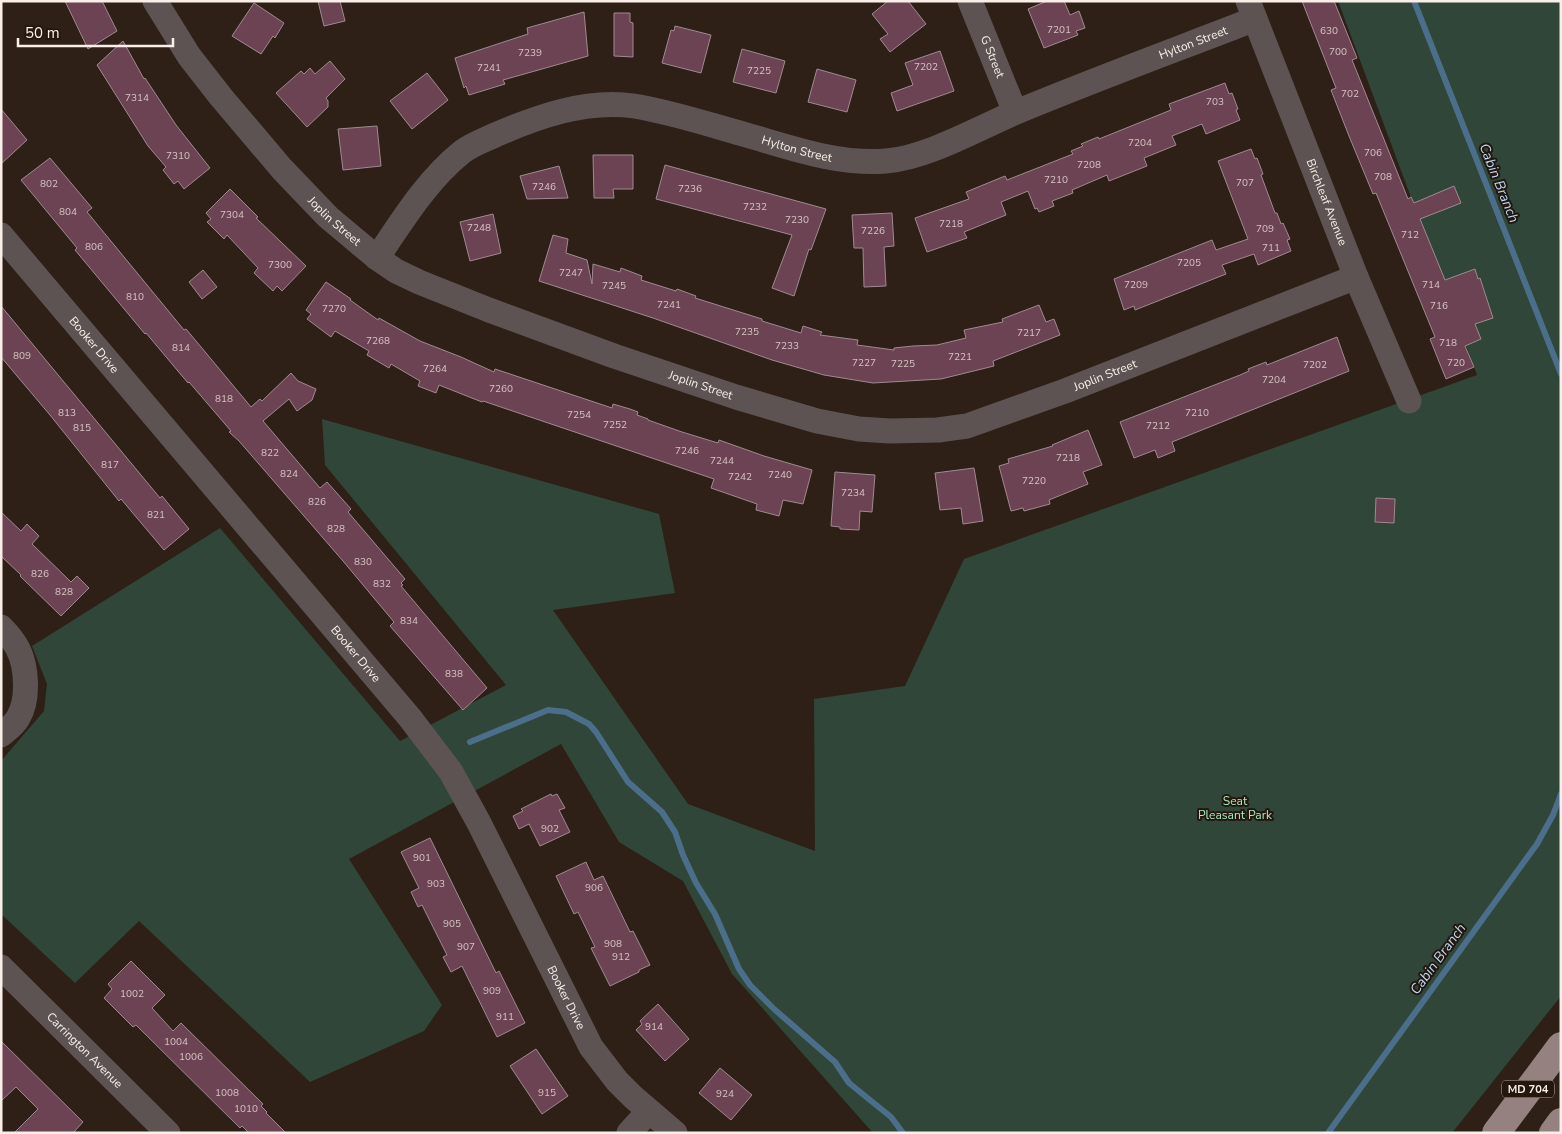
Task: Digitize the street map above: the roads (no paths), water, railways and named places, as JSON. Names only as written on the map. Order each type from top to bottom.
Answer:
[{"type":"main road","name":"MD 704","points":[[1496,1133],[1561,1046]]},
{"type":"main road","points":[[1553,1133],[1561,1122]]},
{"type":"street","name":"Joplin Street","points":[[156,1],[189,56],[256,139],[328,217],[377,258],[419,282],[614,356],[736,397],[809,419],[859,428],[890,431],[967,426],[1065,391],[1356,277]]},
{"type":"street","name":"G Street","points":[[970,1],[1015,112]]},
{"type":"street","name":"Hylton Street","points":[[377,258],[414,203],[446,166],[463,151],[512,127],[559,112],[597,106],[634,106],[673,114],[838,160],[861,162],[909,158],[1252,10]]},
{"type":"street","name":"Birchleaf Avenue","points":[[1252,10],[1356,277],[1409,401]]},
{"type":"street","name":"Booker Drive","points":[[1,235],[391,696],[451,772],[479,823],[591,1047],[617,1081],[675,1133]]},
{"type":"street","points":[[1,627],[9,635],[22,658],[25,683],[23,706],[18,718],[1,735]]},
{"type":"street","name":"Carrington Avenue","points":[[1,967],[168,1133]]},
{"type":"street","points":[[629,1133],[649,1111]]},
{"type":"waterway","name":"Cabin Branch","points":[[1414,1],[1561,374]]},
{"type":"waterway","points":[[470,742],[548,710],[566,712],[589,724],[628,782],[662,812],[675,832],[696,883],[715,914],[739,969],[750,985],[774,1009],[835,1062],[849,1083],[891,1117],[903,1133]]},
{"type":"waterway","name":"Cabin Branch","points":[[1328,1133],[1537,844],[1553,815],[1561,794]]},
{"type":"park label","name":"Seat Pleasant Park","points":[[1235,808]]}]
